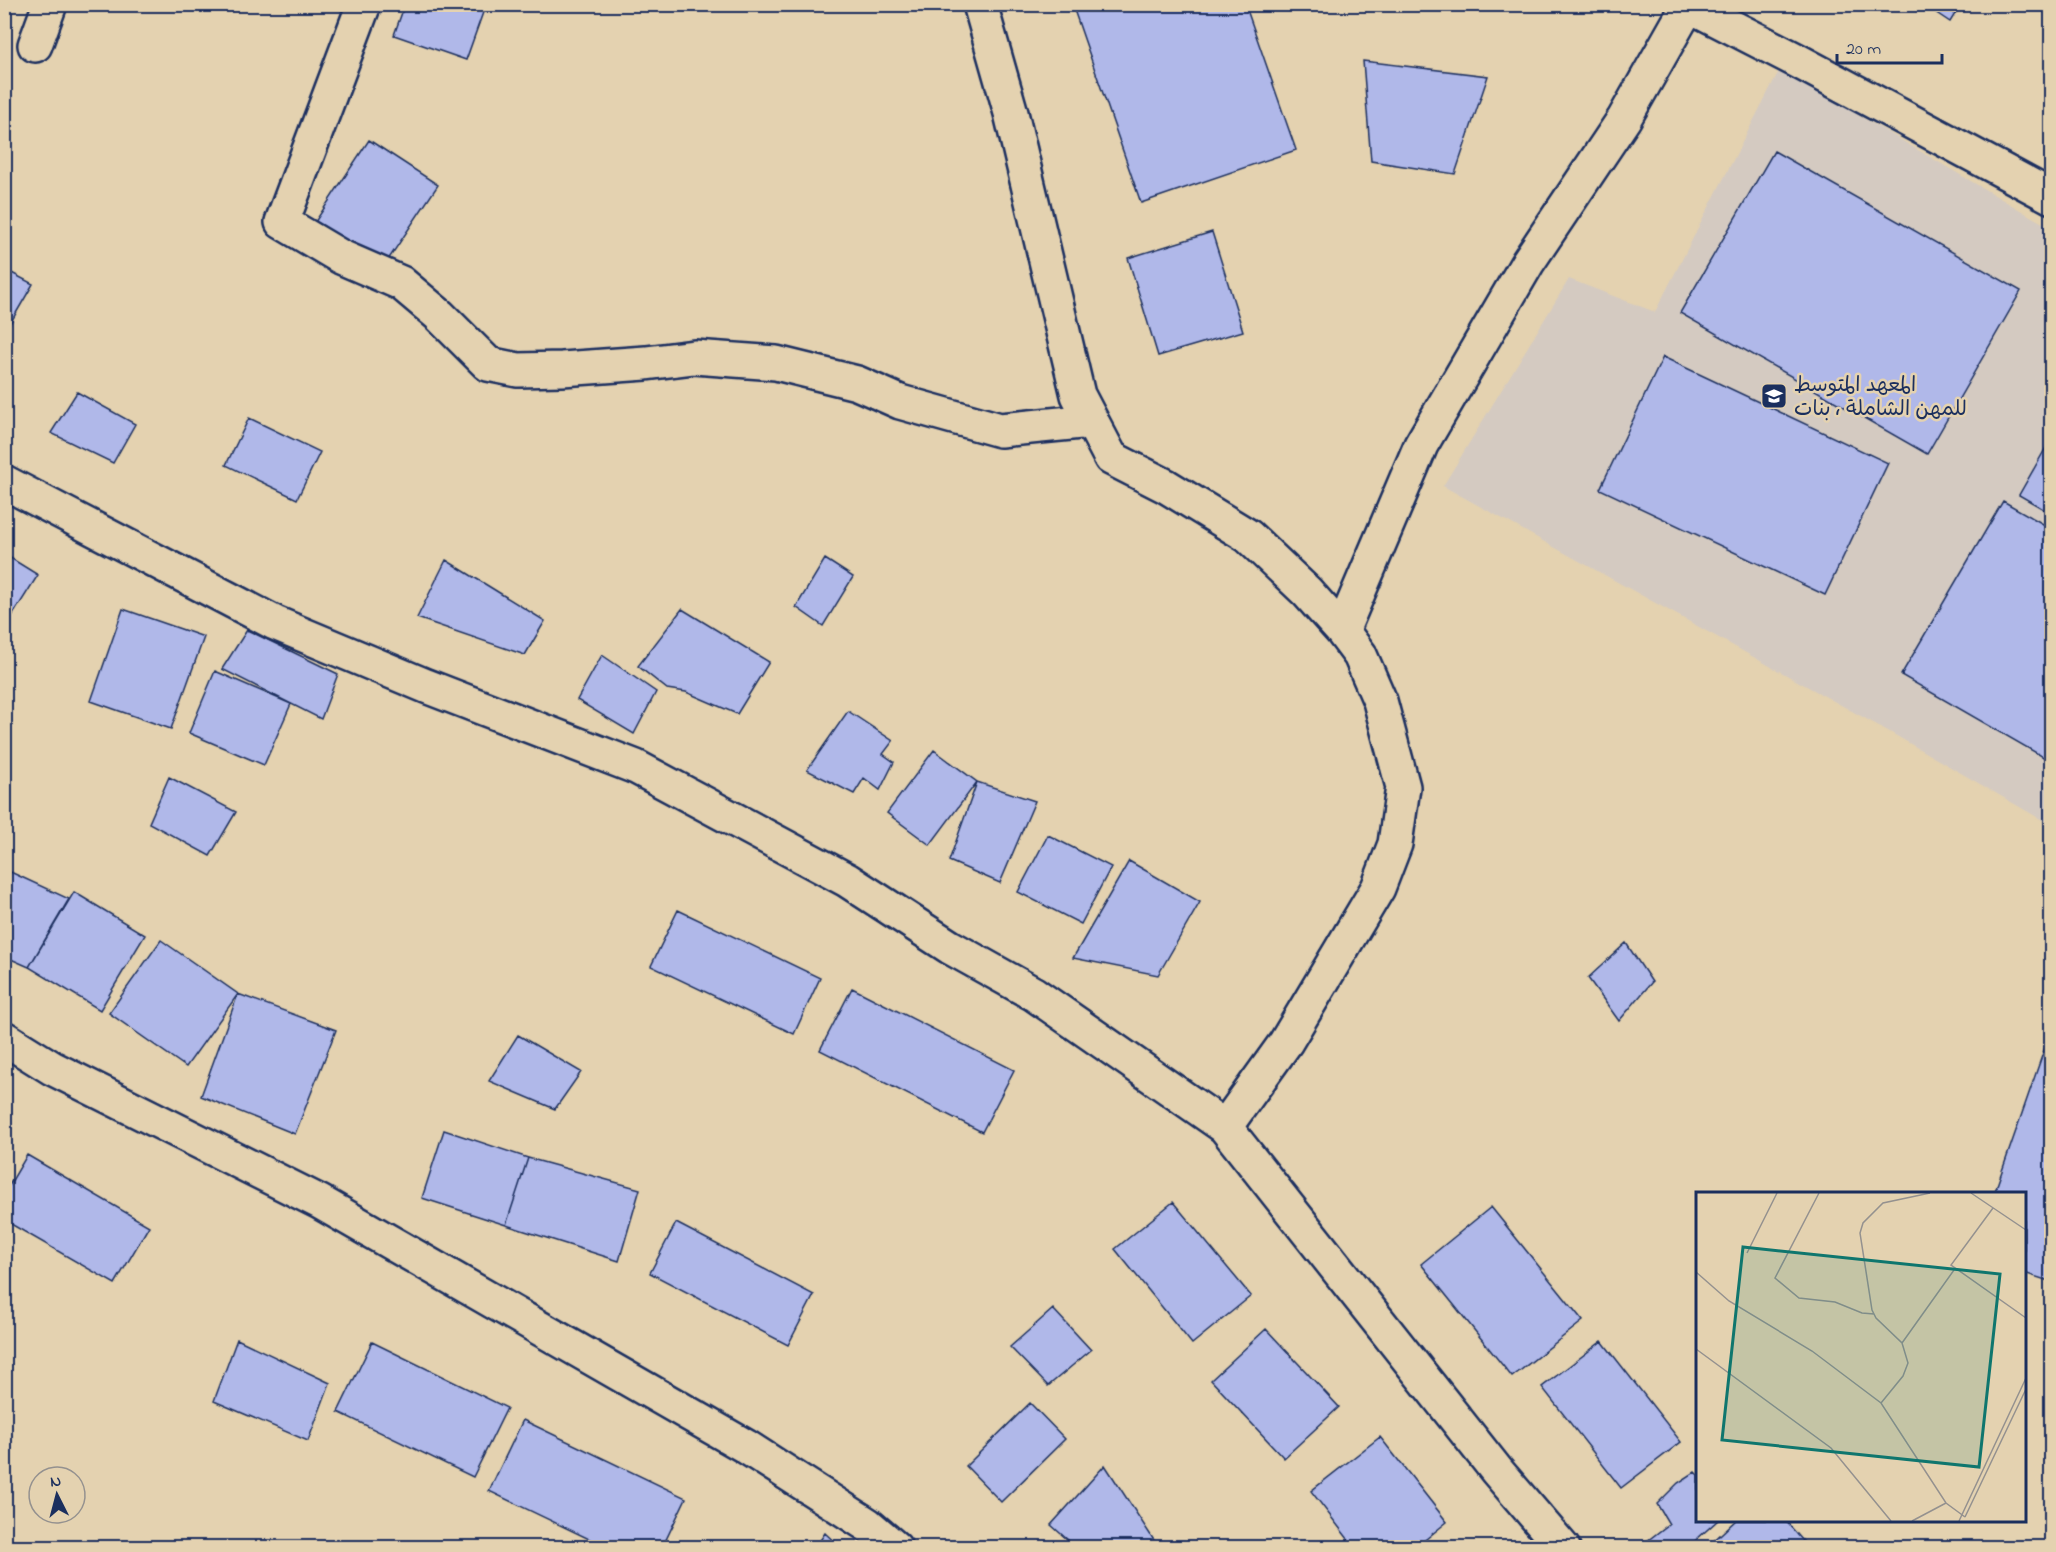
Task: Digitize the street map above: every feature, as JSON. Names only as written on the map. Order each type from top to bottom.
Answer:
[{"type":"street","points":[[35,45],[50,4]]},
{"type":"street","points":[[364,4],[282,222],[341,257],[401,283],[439,315],[488,364],[518,370],[562,369],[694,357],[776,363],[857,383],[900,402],[1000,430],[1091,422]]},
{"type":"street","points":[[980,4],[1011,113],[1078,395],[1091,422],[1111,458],[1166,486],[1248,536],[1307,592],[1342,631],[1360,655],[1380,701],[1403,787],[1395,844],[1378,888],[1286,1042],[1225,1127]]},
{"type":"street","points":[[1342,631],[1421,445],[1528,262],[1624,119],[1688,5],[1797,60],[2052,197]]},
{"type":"street","points":[[4,482],[275,623],[426,686],[636,767],[847,880],[950,947],[1034,994],[1225,1127],[1490,1462],[1563,1548]]},
{"type":"street","points":[[4,1038],[52,1068],[320,1202],[745,1446],[868,1525],[895,1548]]},
{"type":"shaded area","name":"المعهد المتوسط للمهن الشاملة ، بنات","points":[[1780,69],[2051,228],[2051,825],[1888,731],[1443,486],[1569,279],[1655,312]]},
{"type":"building","points":[[405,4],[486,4],[466,60],[394,35]]},
{"type":"building","points":[[1072,4],[1245,4],[1296,150],[1141,203]]},
{"type":"building","points":[[1923,4],[1961,4],[1950,22]]},
{"type":"building","points":[[1363,61],[1488,76],[1455,174],[1371,161]]},
{"type":"building","points":[[369,140],[438,185],[380,272],[311,228]]},
{"type":"building","points":[[1774,151],[2021,291],[1927,454],[1680,313]]},
{"type":"building","points":[[1212,232],[1243,331],[1158,356],[1128,258]]},
{"type":"building","points":[[4,269],[33,284],[4,334]]},
{"type":"building","points":[[1663,357],[1888,463],[1825,595],[1600,489]]},
{"type":"building","points":[[77,392],[135,424],[113,463],[51,433]]},
{"type":"building","points":[[249,418],[320,452],[297,499],[226,465]]},
{"type":"building","points":[[2052,437],[2052,514],[2019,495]]},
{"type":"building","points":[[2003,501],[2052,529],[2052,762],[1901,675]]},
{"type":"building","points":[[4,554],[38,575],[4,629]]},
{"type":"building","points":[[825,559],[853,577],[823,626],[796,607]]},
{"type":"building","points":[[446,560],[545,621],[525,655],[417,618]]},
{"type":"building","points":[[123,609],[204,637],[171,729],[91,701]]},
{"type":"building","points":[[682,609],[769,662],[737,714],[686,692],[667,689],[638,666]]},
{"type":"building","points":[[247,630],[338,674],[321,719],[222,669]]},
{"type":"building","points":[[602,655],[656,692],[634,734],[577,700]]},
{"type":"building","points":[[215,671],[291,704],[264,765],[189,733]]},
{"type":"building","points":[[848,711],[893,741],[883,754],[894,762],[880,790],[864,778],[854,794],[807,770]]},
{"type":"building","points":[[934,750],[977,782],[930,845],[887,813]]},
{"type":"building","points":[[169,777],[236,812],[210,856],[149,823]]},
{"type":"building","points":[[977,782],[1035,801],[1000,883],[949,861]]},
{"type":"building","points":[[1048,835],[1111,867],[1081,924],[1018,892]]},
{"type":"building","points":[[1129,861],[1200,902],[1158,975],[1073,958]]},
{"type":"building","points":[[4,869],[69,899],[29,967],[4,956]]},
{"type":"building","points":[[74,892],[145,935],[100,1010],[29,967]]},
{"type":"building","points":[[678,910],[820,978],[794,1034],[651,966]]},
{"type":"building","points":[[161,940],[238,994],[186,1067],[109,1013]]},
{"type":"building","points":[[1626,943],[1652,982],[1619,1021],[1588,978]]},
{"type":"building","points":[[852,988],[1014,1070],[982,1132],[820,1050]]},
{"type":"building","points":[[238,994],[336,1030],[295,1134],[201,1096]]},
{"type":"building","points":[[2052,1027],[2052,1282],[2026,1274],[2026,1192],[1995,1192]]},
{"type":"building","points":[[518,1035],[581,1072],[555,1109],[489,1081]]},
{"type":"building","points":[[444,1130],[528,1158],[506,1225],[422,1198]]},
{"type":"building","points":[[27,1155],[149,1226],[115,1284],[4,1220],[4,1194]]},
{"type":"building","points":[[528,1158],[640,1189],[619,1261],[506,1225]]},
{"type":"building","points":[[1173,1202],[1251,1296],[1192,1344],[1115,1249]]},
{"type":"building","points":[[1491,1207],[1583,1321],[1512,1377],[1421,1264]]},
{"type":"building","points":[[676,1223],[814,1295],[788,1345],[650,1273]]},
{"type":"building","points":[[1053,1309],[1091,1350],[1048,1386],[1010,1347]]},
{"type":"building","points":[[1266,1329],[1339,1407],[1284,1458],[1211,1380]]},
{"type":"building","points":[[237,1339],[330,1383],[308,1441],[214,1401]]},
{"type":"building","points":[[1602,1341],[1681,1442],[1621,1488],[1542,1387]]},
{"type":"building","points":[[372,1342],[507,1408],[473,1477],[338,1412]]},
{"type":"building","points":[[1030,1403],[1065,1439],[1001,1502],[966,1466]]},
{"type":"building","points":[[523,1420],[686,1498],[662,1548],[608,1548],[489,1491]]},
{"type":"building","points":[[1380,1437],[1447,1522],[1415,1548],[1355,1548],[1311,1491]]},
{"type":"building","points":[[1105,1465],[1159,1548],[1077,1548],[1051,1525]]},
{"type":"building","points":[[1696,1473],[1696,1522],[1716,1522],[1687,1548],[1638,1548],[1669,1524],[1657,1504],[1678,1483]]},
{"type":"building","points":[[1734,1522],[1787,1522],[1809,1548],[1706,1548]]},
{"type":"building","points":[[825,1533],[841,1548],[815,1548]]},
{"type":"place","name":"المعهد المتوسط للمهن الشاملة ، بنات","points":[[1774,396]]}]
